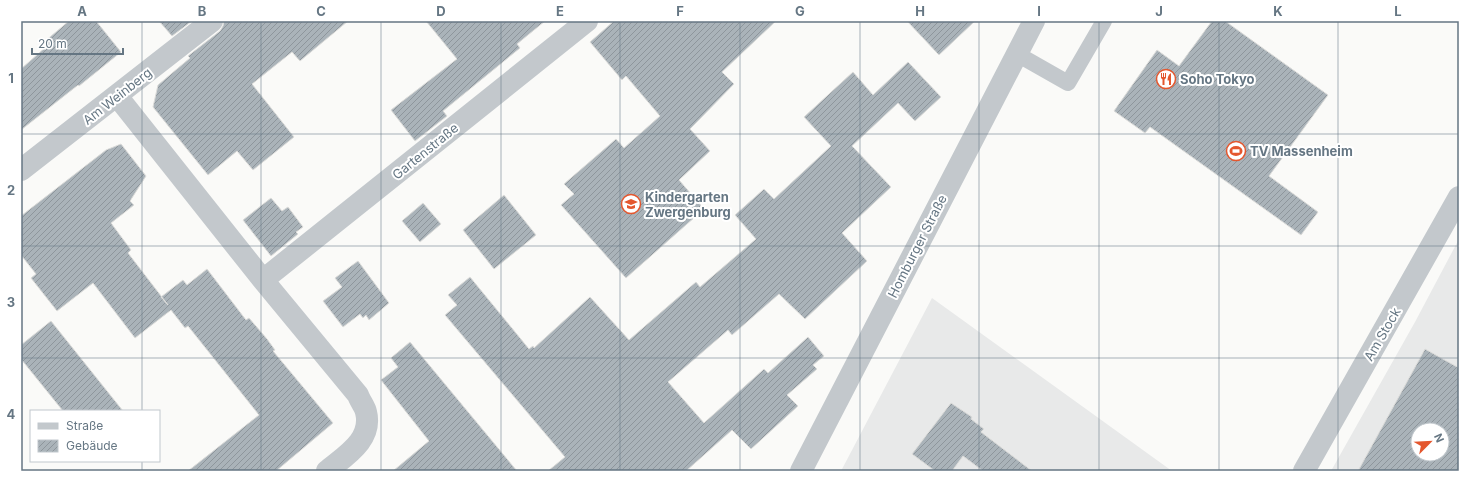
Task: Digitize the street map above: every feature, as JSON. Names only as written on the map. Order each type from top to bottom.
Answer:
[{"type":"street","name":"Am Weinberg","points":[[21,170],[212,21]]},
{"type":"street","name":"Gartenstraße","points":[[264,280],[587,21]]},
{"type":"street","name":"Homburger Straße","points":[[801,471],[1034,21]]},
{"type":"street","points":[[117,96],[358,395],[366,412],[366,432],[359,443],[327,471]]},
{"type":"street","name":"Am Stock","points":[[1304,471],[1459,197]]},
{"type":"lane","points":[[1017,54],[1068,84],[1104,21]]},
{"type":"shaded area","points":[[1459,239],[1459,471],[1331,471],[1415,322]]},
{"type":"shaded area","points":[[932,298],[1172,471],[841,471]]},
{"type":"building","points":[[69,21],[96,21],[121,52],[21,130],[21,69],[47,46],[44,42]]},
{"type":"building","points":[[159,21],[192,21],[172,36]]},
{"type":"building","points":[[224,21],[348,21],[300,61],[292,52],[252,84],[294,137],[253,170],[237,151],[208,175],[153,107],[158,85],[190,58],[188,56],[220,31]]},
{"type":"building","points":[[426,21],[545,21],[517,44],[520,48],[443,111],[447,116],[415,141],[391,110],[457,59]]},
{"type":"building","points":[[614,21],[776,21],[722,72],[734,84],[690,129],[710,151],[679,180],[704,209],[626,278],[561,205],[574,194],[564,184],[616,139],[624,148],[660,116],[626,76],[622,80],[590,42]]},
{"type":"building","points":[[907,21],[975,21],[939,55]]},
{"type":"building","name":"TV Massenheim","points":[[1212,21],[1225,21],[1328,95],[1269,176],[1318,212],[1301,235],[1150,127],[1145,133],[1114,111],[1157,50],[1179,66]]},
{"type":"building","points":[[908,62],[941,97],[915,121],[898,103],[852,146],[891,187],[842,233],[867,261],[805,319],[779,294],[732,335],[728,330],[668,382],[704,423],[764,369],[768,373],[808,337],[824,356],[813,365],[817,369],[787,395],[798,406],[751,449],[732,430],[686,471],[548,471],[565,457],[445,315],[457,305],[448,295],[470,277],[529,349],[533,346],[534,348],[590,297],[629,340],[696,282],[700,287],[756,239],[735,215],[764,189],[774,199],[831,146],[804,117],[853,72],[873,95]]},
{"type":"building","points":[[121,144],[146,176],[130,201],[134,205],[111,223],[131,250],[128,253],[162,297],[183,280],[187,285],[207,269],[246,320],[249,318],[267,339],[275,350],[273,351],[333,423],[276,471],[188,471],[259,415],[188,326],[185,328],[171,310],[135,338],[93,283],[57,311],[31,278],[36,274],[21,255],[21,216],[106,150]]},
{"type":"building","points":[[504,195],[536,235],[494,269],[463,230]]},
{"type":"building","points":[[271,198],[282,211],[288,207],[303,227],[296,232],[298,234],[271,256],[243,220]]},
{"type":"building","points":[[423,203],[441,224],[420,242],[402,221]]},
{"type":"building","points":[[358,261],[389,303],[369,320],[366,315],[363,318],[360,314],[343,327],[323,301],[342,287],[335,278]]},
{"type":"building","points":[[51,321],[122,410],[62,410],[21,359],[21,345]]},
{"type":"building","points":[[410,342],[517,471],[393,471],[429,441],[381,380],[398,367],[391,358]]},
{"type":"building","points":[[1425,349],[1459,368],[1459,471],[1358,471]]},
{"type":"building","points":[[951,403],[972,417],[971,419],[984,429],[981,432],[1032,471],[983,471],[963,456],[952,471],[935,471],[912,454]]},
{"type":"place","name":"Soho Tokyo","points":[[1166,79]]},
{"type":"place","name":"TV Massenheim","points":[[1236,151]]},
{"type":"place","name":"Kindergarten Zwergenburg","points":[[631,204]]}]
